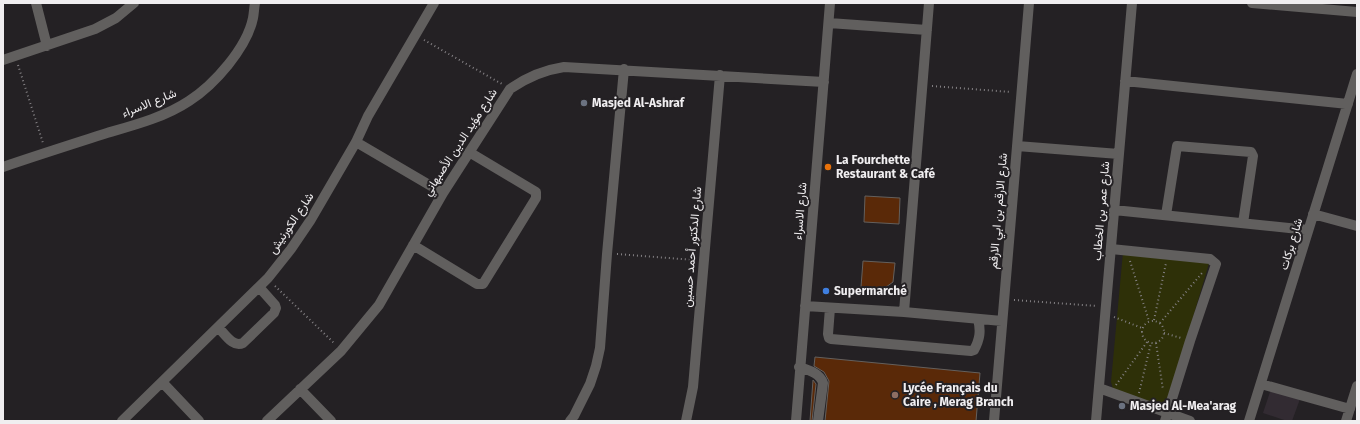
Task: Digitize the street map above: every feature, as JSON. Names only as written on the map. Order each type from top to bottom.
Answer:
[{"type":"street","points":[[36,3],[47,46]]},
{"type":"street","points":[[3,60],[95,30],[116,18],[134,3]]},
{"type":"street","name":"شارع الاسراء","points":[[3,167],[139,124],[189,101],[210,84],[229,63],[242,44],[253,19],[254,3]]},
{"type":"street","name":"شارع الكورنيش","points":[[122,421],[268,278],[291,249],[310,221],[356,142],[368,116],[434,3]]},
{"type":"street","name":"شارع الاسراء","points":[[796,421],[830,3]]},
{"type":"street","points":[[904,312],[930,3]]},
{"type":"street","name":"شارع الارقم بن ابي الارقم","points":[[994,421],[1029,3]]},
{"type":"street","name":"شارع عمر بن الخطاب","points":[[1096,421],[1132,3]]},
{"type":"street","points":[[1252,3],[1357,12]]},
{"type":"street","points":[[829,23],[927,30]]},
{"type":"street","name":"شارع مؤيد الدين الأصبهاني","points":[[267,421],[341,351],[379,304],[443,193],[469,152],[510,89],[523,80],[550,69],[564,67],[624,69],[824,82]]},
{"type":"street","points":[[570,421],[583,400],[590,384],[600,348],[624,69]]},
{"type":"street","name":"شارع بركات","points":[[1249,421],[1357,74]]},
{"type":"street","name":"شارع الدكتور أحمد حسين","points":[[686,421],[693,387],[720,75]]},
{"type":"street","points":[[1125,81],[1348,104]]},
{"type":"street","points":[[356,142],[443,193]]},
{"type":"street","points":[[1017,146],[1119,154]]},
{"type":"street","points":[[1166,216],[1177,146],[1251,152],[1253,156],[1243,223]]},
{"type":"street","points":[[413,245],[478,284],[483,284],[536,198],[536,192],[469,152]]},
{"type":"street","points":[[1114,210],[1308,230]]},
{"type":"street","points":[[1313,214],[1357,226]]},
{"type":"street","points":[[1111,249],[1213,260],[1216,264],[1166,417]]},
{"type":"street","points":[[218,327],[234,344],[239,345],[243,343],[274,313],[276,308],[275,305],[259,287]]},
{"type":"street","points":[[805,306],[904,312],[1002,321]]},
{"type":"street","points":[[830,308],[828,334],[829,338],[831,339],[971,351],[974,350],[978,343],[980,335],[978,319]]},
{"type":"street","points":[[800,367],[817,374],[823,383],[818,421]]},
{"type":"street","points":[[162,383],[199,421]]},
{"type":"street","points":[[1260,384],[1350,409]]},
{"type":"street","points":[[1346,421],[1357,386]]},
{"type":"street","points":[[1099,388],[1137,402],[1166,417],[1190,421]]},
{"type":"street","points":[[300,389],[331,421]]},
{"type":"path","points":[[416,35],[510,89]]},
{"type":"path","points":[[15,56],[46,153]]},
{"type":"path","points":[[922,86],[1021,93]]},
{"type":"path","points":[[1127,251],[1148,321]]},
{"type":"path","points":[[607,254],[703,261]]},
{"type":"path","points":[[1154,320],[1168,254]]},
{"type":"path","points":[[1160,323],[1213,260]]},
{"type":"path","points":[[268,278],[341,351]]},
{"type":"path","points":[[1004,299],[1106,310],[1142,328]]},
{"type":"path","points":[[1154,320],[1160,323],[1164,333],[1162,340],[1156,343],[1151,343],[1147,342],[1142,334],[1142,328],[1148,321],[1154,320]]},
{"type":"path","points":[[1164,333],[1190,341]]},
{"type":"path","points":[[1111,392],[1147,342]]},
{"type":"path","points":[[1137,402],[1151,343]]},
{"type":"path","points":[[1156,343],[1166,417]]},
{"type":"shaded area","points":[[1123,252],[1210,260],[1169,398],[1160,407],[1114,392],[1111,382]]},
{"type":"shaded area","points":[[1271,389],[1300,399],[1292,421],[1287,421],[1263,413]]},
{"type":"building","points":[[865,196],[900,198],[899,224],[864,222]]},
{"type":"building","points":[[863,261],[895,263],[893,282],[882,290],[861,287]]},
{"type":"building","name":"Lycée Français du Caire , Merag Branch","points":[[815,357],[980,373],[976,421],[825,421],[829,381],[824,372],[814,366]]},
{"type":"building","points":[[813,380],[816,384],[812,421],[810,421]]},
{"type":"place","name":"Masjed Al-Ashraf","points":[[584,103]]},
{"type":"place","name":"La Fourchette Restaurant & Café","points":[[828,167]]},
{"type":"place","name":"Supermarché","points":[[826,291]]},
{"type":"place","name":"Lycée Français du Caire , Merag Branch","points":[[895,395]]},
{"type":"place","name":"Masjed Al-Mea'arag","points":[[1122,406]]}]
